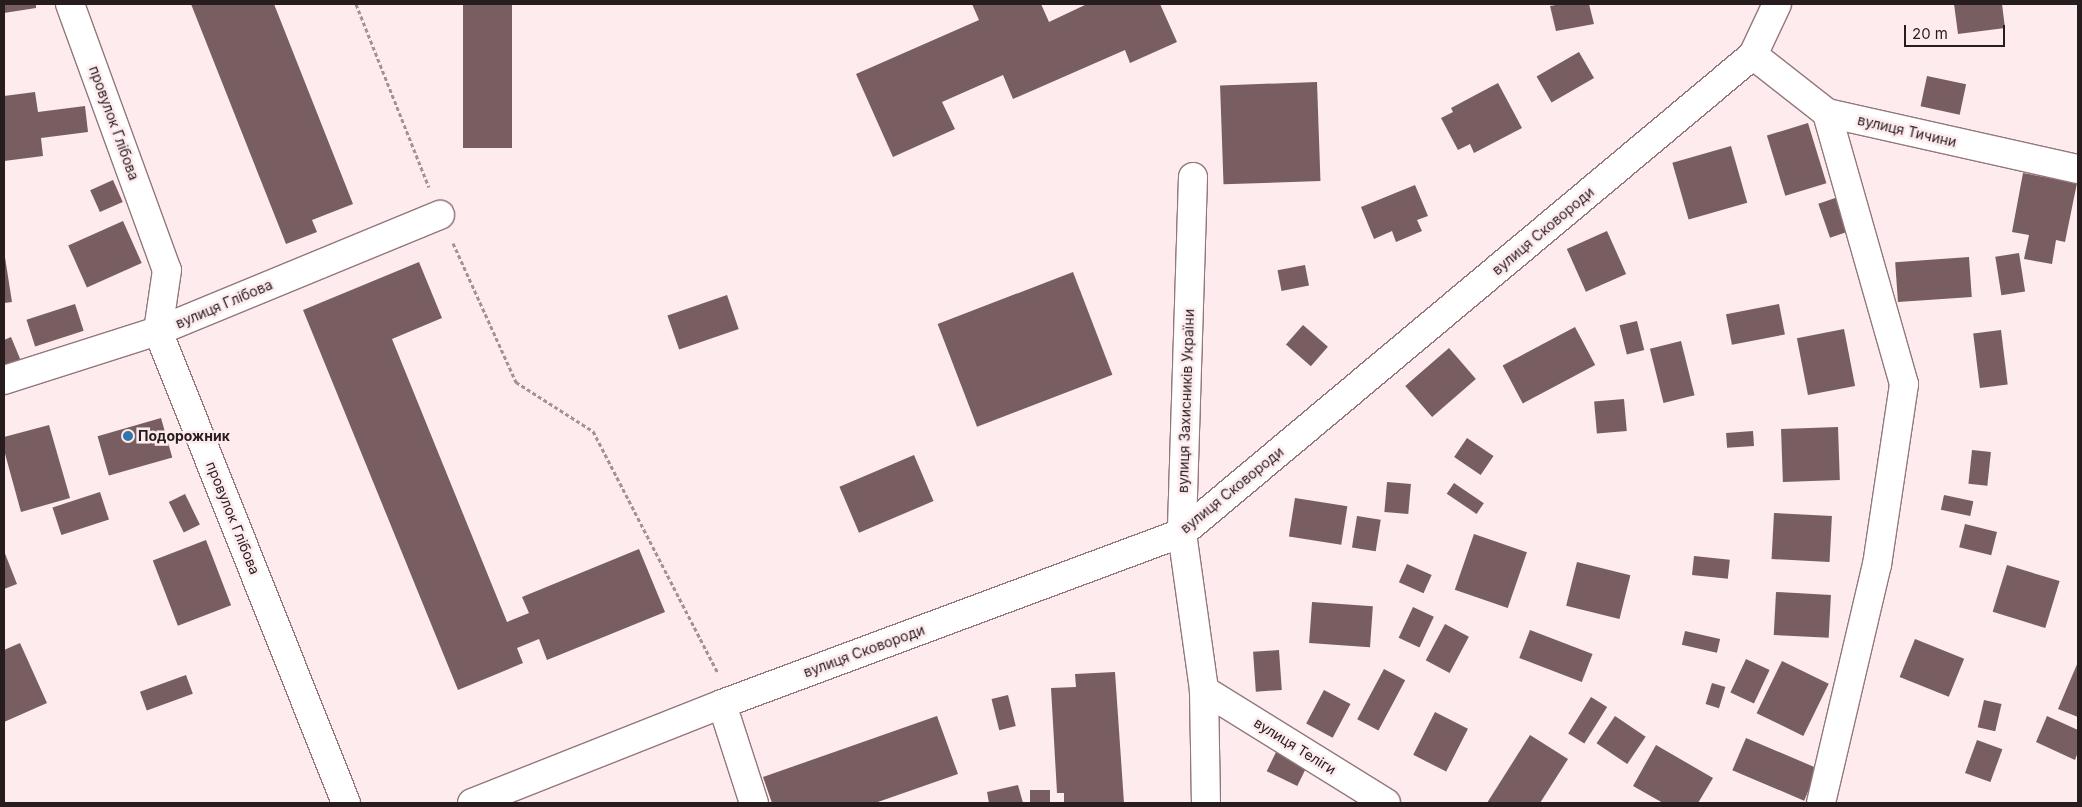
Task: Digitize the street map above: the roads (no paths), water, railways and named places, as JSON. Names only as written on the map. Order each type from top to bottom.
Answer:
[{"type":"street","name":"провулок Глібова","points":[[70,4],[168,270],[158,332],[346,803]]},
{"type":"street","name":"вулиця Сковороди","points":[[472,803],[726,702],[1182,533],[1753,55],[1777,4]]},
{"type":"street","name":"вулиця Тичини","points":[[1753,55],[1827,113],[2078,169]]},
{"type":"street","points":[[1821,803],[1878,565],[1904,384],[1827,113]]},
{"type":"street","name":"вулиця Захисників України","points":[[1193,177],[1182,533],[1204,690],[1206,803]]},
{"type":"street","name":"вулиця Глібова","points":[[4,380],[158,332],[440,215]]},
{"type":"street","name":"вулиця Теліги","points":[[1204,690],[1386,803]]},
{"type":"street","points":[[726,702],[754,803]]},
{"type":"place","name":"Подорожник","points":[[128,436]]}]
